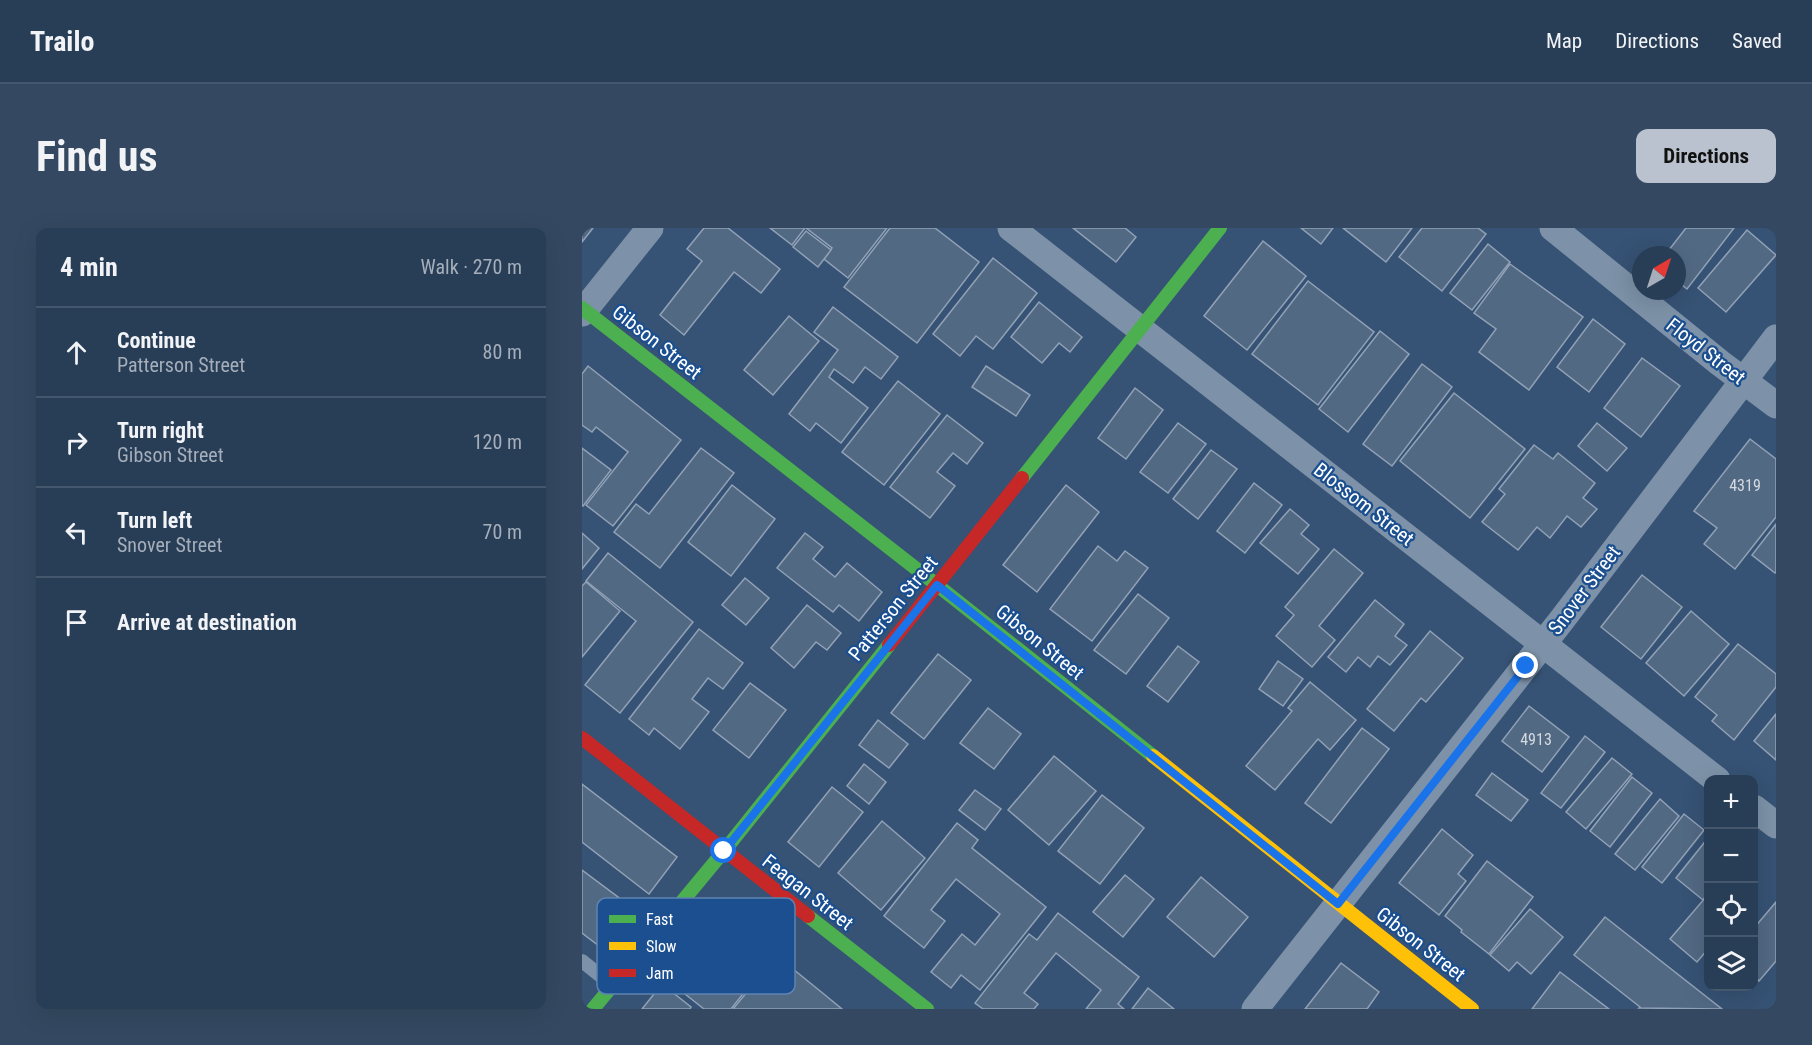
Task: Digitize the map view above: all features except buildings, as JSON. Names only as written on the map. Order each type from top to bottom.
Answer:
[{"type":"street","points":[[583,310],[650,228]]},
{"type":"street","name":"Blossom Street","points":[[1011,228],[1711,775]]},
{"type":"street","name":"Patterson Street","points":[[685,898],[1220,228]]},
{"type":"street","name":"Floyd Street","points":[[1552,228],[1776,405]]},
{"type":"street","name":"Gibson Street","points":[[583,310],[937,585],[1472,1009]]},
{"type":"street","name":"Snover Street","points":[[1255,1009],[1543,644],[1776,338]]},
{"type":"street","name":"Feagan Street","points":[[582,738],[784,898]]},
{"type":"street","points":[[1758,811],[1776,825]]},
{"type":"street","name":"Feagan Street","points":[[795,906],[927,1009]]},
{"type":"street","name":"Patterson Street","points":[[593,1009],[605,994]]},
{"type":"lane","points":[[582,961],[597,973]]},
{"type":"traffic: fast","points":[[1022,478],[1220,228]]},
{"type":"traffic: fast","points":[[582,308],[1153,756]]},
{"type":"traffic: fast","points":[[685,898],[889,645]]},
{"type":"traffic: fast","points":[[808,916],[927,1009]]},
{"type":"traffic: fast","points":[[593,1009],[605,994]]},
{"type":"traffic: slow","points":[[1153,756],[1472,1009]]},
{"type":"traffic: jam","points":[[889,645],[1022,478]]},
{"type":"traffic: jam","points":[[582,738],[785,898]]},
{"type":"traffic: jam","points":[[795,906],[808,916]]},
{"type":"route","points":[[724,851],[937,585],[1338,904],[1526,666]]}]
